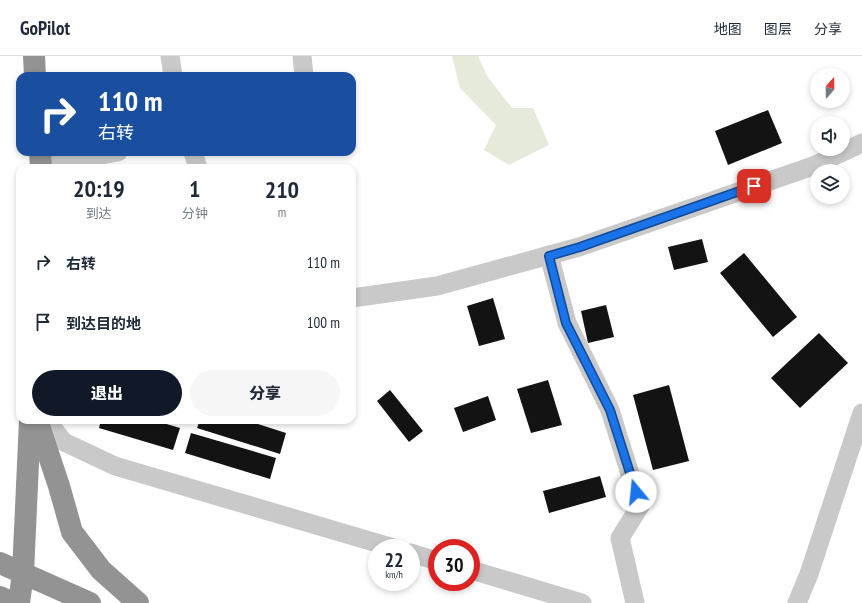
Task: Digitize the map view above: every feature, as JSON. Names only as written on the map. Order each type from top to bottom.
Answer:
[{"type":"highway","points":[[34,56],[36,72]]},
{"type":"highway","points":[[19,603],[23,573],[30,424]]},
{"type":"highway","points":[[38,424],[59,486],[72,532],[101,570],[138,603]]},
{"type":"highway","points":[[0,563],[90,603]]},
{"type":"highway","points":[[0,597],[14,603]]},
{"type":"street","points":[[170,56],[172,72]]},
{"type":"street","points":[[302,56],[304,72]]},
{"type":"street","points":[[356,297],[438,286],[580,247],[813,166],[862,143]]},
{"type":"street","points":[[40,162],[87,156]]},
{"type":"street","points":[[549,256],[566,323],[610,410],[640,506],[620,538],[635,603]]},
{"type":"street","points":[[797,603],[810,574],[862,413]]},
{"type":"street","points":[[49,424],[64,442],[115,466],[368,540]]},
{"type":"street","points":[[480,573],[582,603]]},
{"type":"green space","points":[[452,56],[478,56],[487,76],[512,108],[533,108],[549,145],[509,165],[484,150],[496,125],[460,88]]},
{"type":"building","points":[[768,110],[782,143],[728,165],[715,131]]},
{"type":"building","points":[[702,239],[708,262],[674,270],[668,247]]},
{"type":"building","points":[[744,253],[797,317],[773,337],[720,273]]},
{"type":"building","points":[[493,298],[505,339],[479,346],[467,306]]},
{"type":"building","points":[[606,305],[614,337],[588,343],[581,311]]},
{"type":"building","points":[[819,333],[848,363],[800,408],[771,378]]},
{"type":"building","points":[[548,380],[562,425],[531,433],[517,389]]},
{"type":"building","points":[[669,385],[689,461],[653,470],[633,395]]},
{"type":"building","points":[[390,390],[423,431],[409,442],[377,401]]},
{"type":"building","points":[[488,396],[496,420],[463,432],[454,408]]},
{"type":"building","points":[[100,424],[166,424],[180,428],[173,450],[99,428]]},
{"type":"building","points":[[198,424],[258,424],[286,433],[280,454],[197,428]]},
{"type":"building","points":[[191,433],[276,458],[270,479],[185,453]]},
{"type":"building","points":[[600,476],[606,497],[549,513],[543,491]]},
{"type":"route","points":[[636,492],[610,410],[566,323],[549,256],[580,247],[754,186]]}]
